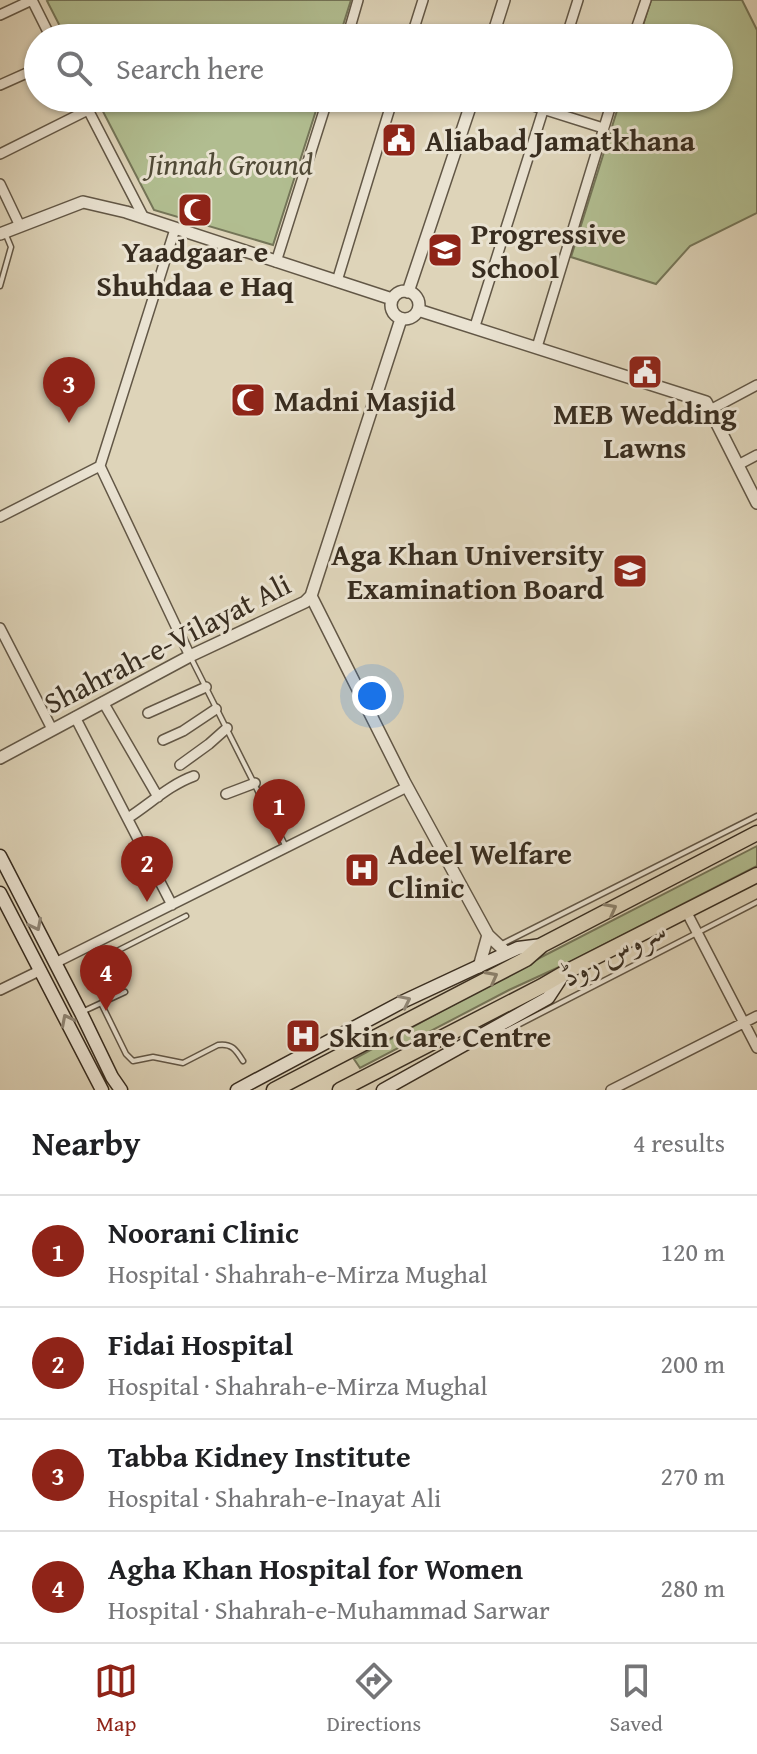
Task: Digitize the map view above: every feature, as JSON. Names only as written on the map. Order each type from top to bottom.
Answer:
[{"type":"highway","points":[[274,1090],[526,959],[542,945],[757,833]]},
{"type":"highway","points":[[340,1090],[757,875]]},
{"type":"main road","points":[[0,856],[122,1088]]},
{"type":"main road","points":[[0,893],[102,1090]]},
{"type":"main road","points":[[237,1090],[402,1002],[479,967],[503,949],[542,945]]},
{"type":"main road","points":[[383,1090],[401,1086],[486,1032],[548,998],[566,972]]},
{"type":"street","points":[[0,15],[32,0],[44,24]]},
{"type":"street","points":[[351,24],[358,0]]},
{"type":"street","points":[[415,24],[423,0]]},
{"type":"street","points":[[496,24],[504,0]]},
{"type":"street","points":[[570,24],[578,0]]},
{"type":"street","points":[[638,24],[646,0]]},
{"type":"street","points":[[0,85],[24,74]]},
{"type":"street","points":[[0,154],[84,112]]},
{"type":"street","points":[[89,112],[144,218]]},
{"type":"street","points":[[276,262],[324,112]]},
{"type":"street","points":[[337,281],[389,112]]},
{"type":"street","points":[[408,292],[468,112]]},
{"type":"street","points":[[475,326],[543,112]]},
{"type":"street","points":[[553,112],[603,128]]},
{"type":"street","points":[[537,347],[608,112]]},
{"type":"street","points":[[0,184],[20,226]]},
{"type":"street","points":[[2,233],[83,202],[144,218],[392,299]]},
{"type":"street","points":[[175,229],[100,466],[190,656]]},
{"type":"street","points":[[408,292],[416,297],[418,310],[413,316],[401,319],[393,313],[392,299],[399,293],[408,292]]},
{"type":"street","points":[[418,310],[706,402],[757,503]]},
{"type":"street","name":"Shahrah-e-Vilayat Ali","points":[[0,758],[190,656],[293,608],[311,596],[401,319]]},
{"type":"street","points":[[710,410],[757,385]]},
{"type":"street","points":[[738,465],[757,455]]},
{"type":"street","points":[[0,517],[100,466]]},
{"type":"street","points":[[311,596],[407,787],[488,935],[503,949]]},
{"type":"street","points":[[0,628],[52,729]]},
{"type":"street","points":[[148,713],[206,687]]},
{"type":"street","points":[[103,702],[158,797]]},
{"type":"street","points":[[163,740],[216,709]]},
{"type":"street","points":[[75,717],[172,905]]},
{"type":"street","points":[[180,765],[227,728]]},
{"type":"street","points":[[128,818],[194,776]]},
{"type":"street","points":[[226,794],[255,783]]},
{"type":"street","points":[[55,963],[407,787]]},
{"type":"street","points":[[686,911],[757,1048]]},
{"type":"street","points":[[479,967],[488,935]]},
{"type":"street","points":[[0,990],[41,970]]},
{"type":"street","points":[[611,1090],[757,1016]]},
{"type":"lane","points":[[0,286],[11,247],[2,233]]},
{"type":"lane","points":[[190,656],[286,847]]},
{"type":"lane","points":[[503,949],[757,816]]},
{"type":"lane","name":"سروس روڈ","points":[[486,1032],[506,1031],[757,902]]},
{"type":"lane","points":[[112,966],[109,955],[186,916]]},
{"type":"lane","points":[[81,1013],[125,992]]},
{"type":"lane","points":[[101,1003],[126,1054],[133,1061],[153,1057],[183,1063],[224,1044],[236,1049],[243,1061]]},
{"type":"green space","points":[[351,0],[343,24],[59,24],[47,1]]},
{"type":"green space","points":[[651,0],[742,0],[757,30],[757,213],[690,246],[656,284],[571,257],[617,112],[733,112],[733,24],[643,24]]},
{"type":"green space","name":"Jinnah Ground","points":[[103,112],[316,112],[273,245],[154,210]]},
{"type":"green space","points":[[757,846],[757,866],[360,1068],[354,1059],[524,966]]},
{"type":"place","name":"Aliabad Jamatkhana","points":[[399,140]]},
{"type":"place","name":"Yaadgaar e Shuhdaa e Haq","points":[[195,210]]},
{"type":"place","name":"Progressive School","points":[[445,250]]},
{"type":"place","name":"MEB Wedding Lawns","points":[[645,372]]},
{"type":"place","name":"Madni Masjid","points":[[248,400]]},
{"type":"place","name":"Tabba Kidney Institute","points":[[69,423]]},
{"type":"place","name":"Aga Khan University Examination Board","points":[[630,571]]},
{"type":"place","name":"Noorani Clinic","points":[[279,845]]},
{"type":"place","name":"Adeel Welfare Clinic","points":[[362,870]]},
{"type":"place","name":"Fidai Hospital","points":[[147,902]]},
{"type":"place","name":"Agha Khan Hospital for Women","points":[[106,1011]]},
{"type":"place","name":"Skin Care Centre","points":[[303,1036]]}]
